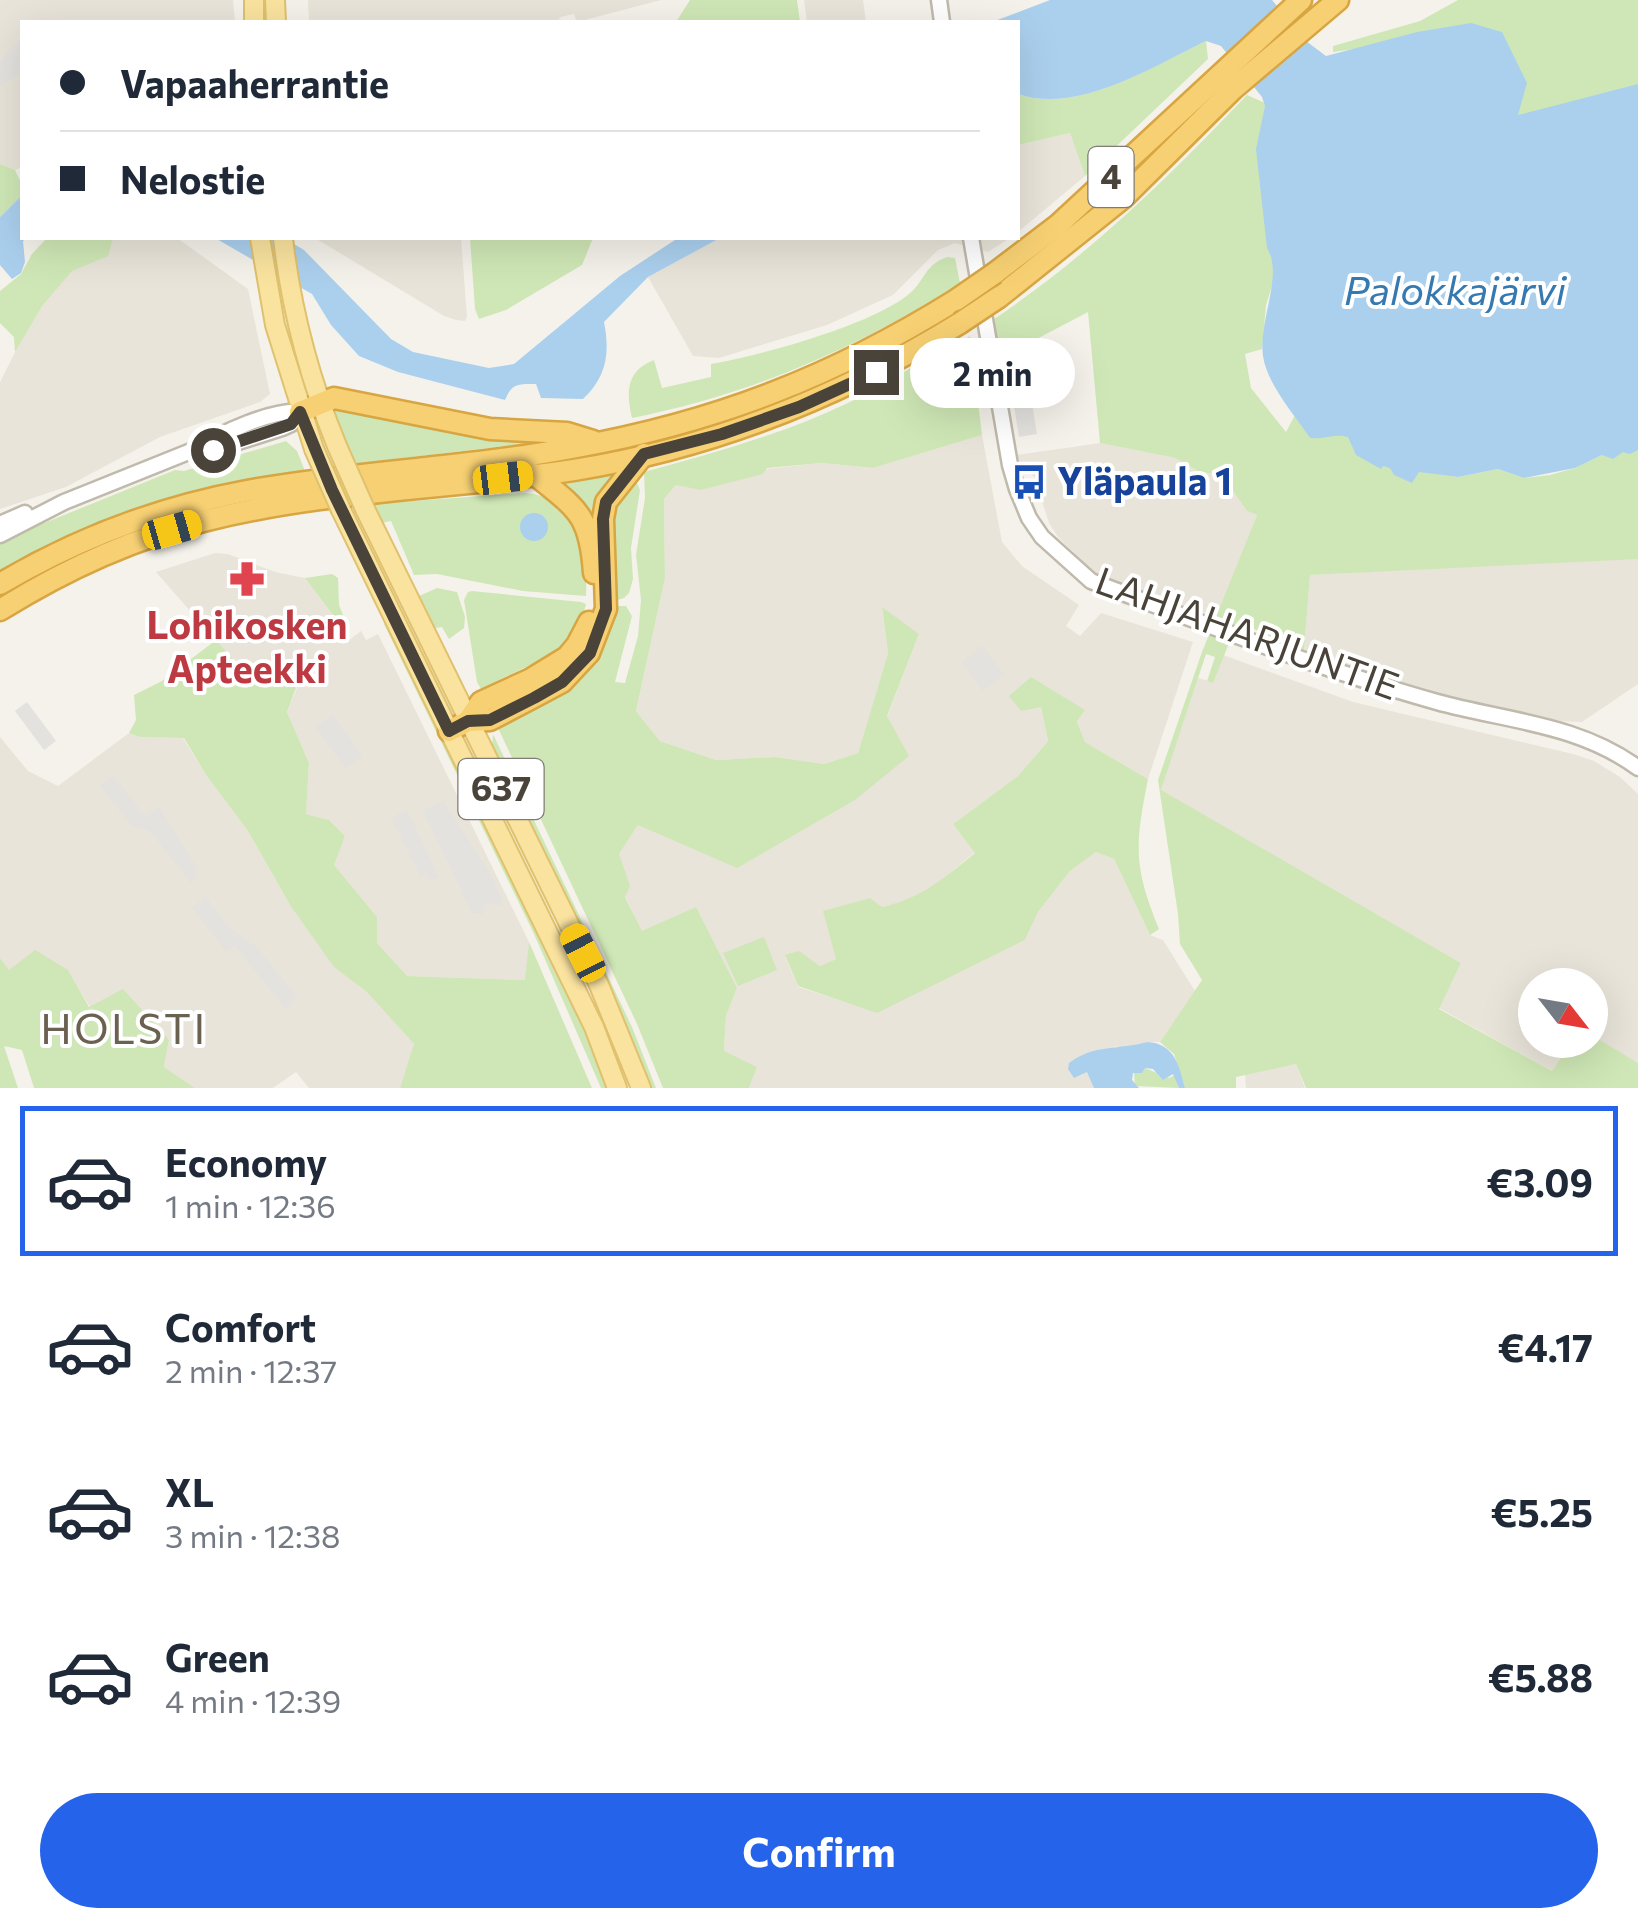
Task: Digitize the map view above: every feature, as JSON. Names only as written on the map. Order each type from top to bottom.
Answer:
[{"type":"highway","name":"4","points":[[0,610],[85,563],[206,520],[304,502],[575,470],[722,434],[799,407],[876,372],[999,297],[1124,198],[1301,0]]},
{"type":"highway","name":"4","points":[[0,584],[74,544],[128,523],[243,492],[600,443],[716,414],[794,387],[885,342],[995,273],[1058,225],[1226,81],[1338,0]]},
{"type":"highway","points":[[310,407],[334,398],[360,401],[490,429],[567,434],[600,443]]},
{"type":"highway","points":[[449,731],[468,721],[490,720],[534,698],[562,682],[590,653],[606,609],[606,502],[644,454]]},
{"type":"highway","points":[[468,721],[481,702],[532,679],[567,657],[578,646],[590,621],[594,585],[586,527],[578,509],[534,474]]},
{"type":"main road","points":[[260,240],[270,301],[310,407]]},
{"type":"main road","points":[[283,240],[310,407]]},
{"type":"main road","name":"637","points":[[310,407],[336,446],[599,985],[641,1088]]},
{"type":"main road","name":"637","points":[[310,407],[314,449],[594,1026],[617,1088]]},
{"type":"street","name":"LAHJAHARJUNTIE","points":[[970,240],[1013,477],[1029,518],[1050,546],[1076,570],[1090,581],[1360,678],[1440,703],[1562,730],[1590,740],[1638,768]]},
{"type":"street","points":[[0,535],[64,502],[210,440],[286,410],[310,407]]},
{"type":"street","points":[[0,524],[64,502]]},
{"type":"shaded area","points":[[0,0],[233,0],[235,20],[20,20],[20,168],[15,170],[0,164]]},
{"type":"shaded area","points":[[308,0],[661,0],[585,20],[576,20],[574,14],[559,20],[309,20]]},
{"type":"shaded area","points":[[804,0],[863,0],[866,20],[807,20]]},
{"type":"shaded area","points":[[20,39],[20,73],[0,86],[0,61]]},
{"type":"shaded area","points":[[1070,133],[1085,176],[1020,230],[1020,145]]},
{"type":"shaded area","points":[[72,240],[180,240],[248,289],[270,394],[260,402],[160,437],[66,487],[0,509],[0,382]]},
{"type":"shaded area","points":[[318,240],[461,240],[467,317],[465,321],[444,316]]},
{"type":"shaded area","points":[[716,240],[1007,240],[988,252],[955,243],[938,250],[893,295],[827,325],[719,358],[693,356],[648,277]]},
{"type":"shaded area","points":[[1030,390],[1037,434],[1019,437],[1012,393]]},
{"type":"shaded area","points":[[982,435],[1002,542],[1022,566],[1079,605],[1066,626],[1080,636],[1101,613],[1193,642],[1148,779],[1085,742],[1077,720],[1084,709],[1041,707],[1048,741],[1018,776],[953,824],[975,852],[926,893],[882,907],[836,959],[820,966],[785,956],[798,987],[877,1012],[1025,940],[1038,912],[1070,871],[1096,852],[1114,859],[1150,935],[1163,940],[1195,991],[1160,1042],[1120,1049],[1115,1046],[1078,1077],[1086,1072],[1094,1088],[749,1088],[757,1067],[724,1052],[726,1016],[737,988],[696,908],[642,932],[625,896],[619,854],[638,825],[855,800],[919,634],[882,609],[888,653],[858,753],[824,764],[776,757],[716,760],[660,741],[636,711],[665,578],[664,499],[676,485],[822,463],[873,468]]},
{"type":"shaded area","points":[[1100,443],[1175,458],[1198,471],[1224,476],[1247,511],[1257,515],[1218,617],[1092,571],[1058,537],[1049,523],[1034,476],[1021,469],[1017,455]]},
{"type":"shaded area","points":[[215,553],[305,578],[336,619],[329,626],[334,641],[344,644],[361,631],[366,640],[378,634],[529,942],[526,980],[406,976],[377,943],[377,917],[333,865],[345,836],[329,820],[306,814],[309,763],[287,712],[297,688],[286,673],[241,669],[156,572]]},
{"type":"shaded area","points":[[1638,559],[1638,684],[1582,722],[1547,721],[1468,704],[1304,651],[1310,575]]},
{"type":"shaded area","points":[[982,646],[1004,674],[983,691],[962,662]]},
{"type":"shaded area","points":[[1223,655],[1353,702],[1573,754],[1620,777],[1638,794],[1638,1063],[1608,1047],[1608,968],[1518,968],[1518,1052],[1439,1008],[1461,963],[1160,791],[1198,678],[1213,682]]},
{"type":"shaded area","points":[[27,702],[56,741],[44,750],[15,711]]},
{"type":"shaded area","points":[[333,715],[362,756],[346,768],[315,727]]},
{"type":"shaded area","points":[[129,733],[183,738],[248,831],[290,905],[415,1045],[400,1088],[309,1088],[296,1072],[273,1088],[195,1088],[164,1067],[169,1040],[90,1007],[68,971],[9,971],[0,958],[0,737],[28,771],[58,786]]},
{"type":"shaded area","points":[[114,776],[145,816],[159,807],[198,870],[198,877],[191,883],[151,832],[132,826],[100,786]]},
{"type":"shaded area","points":[[443,801],[492,876],[504,905],[485,904],[484,914],[472,913],[423,811]]},
{"type":"shaded area","points":[[407,810],[439,877],[430,881],[426,872],[420,876],[391,818]]},
{"type":"shaded area","points":[[206,897],[229,928],[258,948],[297,997],[286,1010],[235,946],[226,952],[192,907]]},
{"type":"shaded area","points":[[1529,1058],[1561,1058],[1552,1071]]},
{"type":"shaded area","points":[[1296,1064],[1305,1088],[1246,1088],[1245,1074]]},
{"type":"green space","points":[[690,0],[797,0],[800,20],[677,20]]},
{"type":"green space","points":[[1458,0],[1638,0],[1638,165],[1501,182],[1362,48],[1333,52],[1333,46],[1420,21]]},
{"type":"green space","points":[[1206,41],[1208,59],[1085,176],[1070,133],[1020,145],[1020,94],[1065,98],[1139,74]]},
{"type":"green space","points":[[1247,95],[1265,103],[1275,276],[1266,305],[1262,349],[1245,354],[1251,388],[1286,432],[1295,415],[1310,438],[1340,434],[1349,437],[1383,466],[1458,477],[1498,469],[1524,478],[1550,475],[1602,455],[1638,450],[1638,559],[1310,575],[1304,651],[1249,627],[1236,626],[1213,683],[1207,681],[1215,657],[1206,654],[1161,790],[1461,963],[1439,1009],[1518,1052],[1518,1058],[1528,1058],[1552,1071],[1561,1058],[1608,1058],[1608,1045],[1638,1063],[1638,1088],[1306,1088],[1296,1064],[1236,1077],[1236,1088],[1185,1088],[1174,1054],[1160,1042],[1202,980],[1180,944],[1158,780],[1202,652],[1257,515],[1247,511],[1223,476],[1198,471],[1175,458],[1100,443],[1088,312],[1000,358],[994,319],[1062,269],[1188,156]]},
{"type":"green space","points":[[0,164],[15,170],[20,197],[0,217]]},
{"type":"green space","points":[[45,240],[112,240],[108,256],[72,271],[42,306],[15,352],[14,337],[0,323],[0,291],[21,274]]},
{"type":"green space","points":[[470,240],[592,240],[582,265],[506,310],[479,319]]},
{"type":"green space","points":[[947,257],[955,258],[960,283],[883,328],[761,382],[632,418],[630,383],[638,370],[654,360],[662,388],[711,377],[711,364],[814,338],[892,306],[915,289],[933,265]]},
{"type":"green space","points":[[970,336],[982,435],[873,468],[822,463],[767,468],[763,474],[701,490],[676,485],[664,499],[665,578],[636,711],[660,741],[716,760],[776,757],[824,764],[858,753],[888,653],[882,607],[919,634],[887,716],[909,756],[855,800],[737,868],[638,825],[619,854],[630,886],[625,897],[642,931],[696,907],[737,988],[726,1016],[724,1051],[757,1067],[749,1088],[663,1088],[637,1024],[498,728],[601,648],[614,606],[626,606],[632,616],[615,682],[625,683],[638,636],[641,600],[636,555],[645,498],[644,472],[826,413]]},
{"type":"green space","points":[[356,409],[566,439],[353,464],[332,410]]},
{"type":"green space","points":[[286,441],[297,451],[305,471],[241,483],[0,575],[0,541],[175,470],[184,471]]},
{"type":"green space","points":[[622,470],[599,542],[555,481]]},
{"type":"green space","points":[[635,478],[640,490],[631,548],[633,579],[629,593],[614,601],[612,509]]},
{"type":"green space","points":[[525,493],[555,502],[578,524],[584,549],[586,596],[523,591],[437,574],[414,575],[391,521],[381,523],[371,504]]},
{"type":"green space","points":[[332,574],[338,578],[339,605],[345,620],[334,641],[329,626],[336,619],[305,578]]},
{"type":"green space","points":[[437,588],[457,592],[465,617],[464,628],[449,639],[442,627],[435,628],[417,597]]},
{"type":"green space","points":[[472,591],[586,604],[575,632],[558,650],[481,689],[464,600]]},
{"type":"green space","points":[[386,617],[567,988],[609,1088],[601,1088],[534,934],[384,624]]},
{"type":"green space","points":[[216,640],[241,669],[285,672],[296,688],[287,712],[309,763],[306,814],[329,820],[345,836],[334,865],[377,917],[377,943],[407,976],[525,980],[529,942],[592,1088],[400,1088],[414,1044],[367,992],[334,967],[184,738],[129,733],[136,720],[134,695],[162,681]]},
{"type":"green space","points":[[1031,677],[1085,710],[1077,721],[1085,742],[1148,779],[1139,855],[1144,888],[1159,929],[1150,935],[1114,859],[1096,852],[1070,871],[1038,912],[1025,940],[877,1013],[798,986],[785,955],[799,951],[820,966],[836,959],[823,911],[870,898],[882,907],[909,899],[975,853],[953,824],[1018,776],[1048,741],[1041,707],[1021,711],[1009,696]]},
{"type":"green space","points":[[493,734],[632,1027],[656,1088],[649,1088],[603,978],[492,746]]},
{"type":"green space","points":[[764,937],[777,970],[738,986],[723,953]]},
{"type":"green space","points":[[35,950],[68,970],[89,1007],[123,989],[169,1040],[164,1067],[195,1088],[34,1088],[22,1050],[4,1046],[18,1088],[0,1088],[0,958],[9,970]]},
{"type":"green space","points":[[1145,1068],[1169,1078],[1175,1075],[1179,1088],[1135,1086],[1134,1072]]},
{"type":"water","name":"Palokkajärvi","points":[[1050,0],[1272,0],[1306,41],[1326,56],[1417,32],[1471,23],[1502,32],[1527,83],[1518,115],[1638,84],[1638,450],[1623,452],[1613,459],[1602,455],[1575,468],[1524,478],[1498,469],[1458,477],[1419,472],[1412,483],[1394,475],[1390,468],[1381,469],[1356,455],[1348,437],[1310,438],[1275,388],[1263,356],[1273,271],[1256,149],[1265,106],[1262,97],[1221,46],[1206,41],[1090,93],[1041,99],[1020,94],[1020,20],[997,20]]},
{"type":"water","points":[[20,197],[20,240],[25,240],[25,262],[21,273],[12,279],[0,265],[0,217]]},
{"type":"water","points":[[218,240],[287,240],[304,250],[391,339],[413,352],[489,368],[514,364],[620,276],[675,240],[716,240],[648,277],[604,322],[605,364],[583,399],[541,398],[536,384],[530,384],[513,387],[505,400],[398,372],[359,356],[331,325],[312,294]]},
{"type":"water","points":[[534,513],[544,517],[548,527],[544,537],[534,541],[524,537],[520,527],[524,517]]},
{"type":"water","points":[[1147,1042],[1169,1051],[1185,1088],[1179,1088],[1173,1074],[1163,1080],[1153,1069],[1145,1068],[1142,1073],[1133,1073],[1132,1080],[1139,1088],[1094,1088],[1087,1072],[1074,1078],[1068,1069],[1069,1063],[1088,1053]]},
{"type":"place","name":"Yläpaula 1","points":[[1029,482]]},
{"type":"place","name":"Lohikosken Apteekki","points":[[247,579]]},
{"type":"district","name":"HOLSTI","points":[[124,1029]]},
{"type":"route","points":[[213,450],[282,428],[300,412],[332,490],[449,731],[468,721],[490,720],[534,698],[562,682],[590,653],[606,609],[606,502],[644,454],[722,434],[799,407],[876,372]]}]
